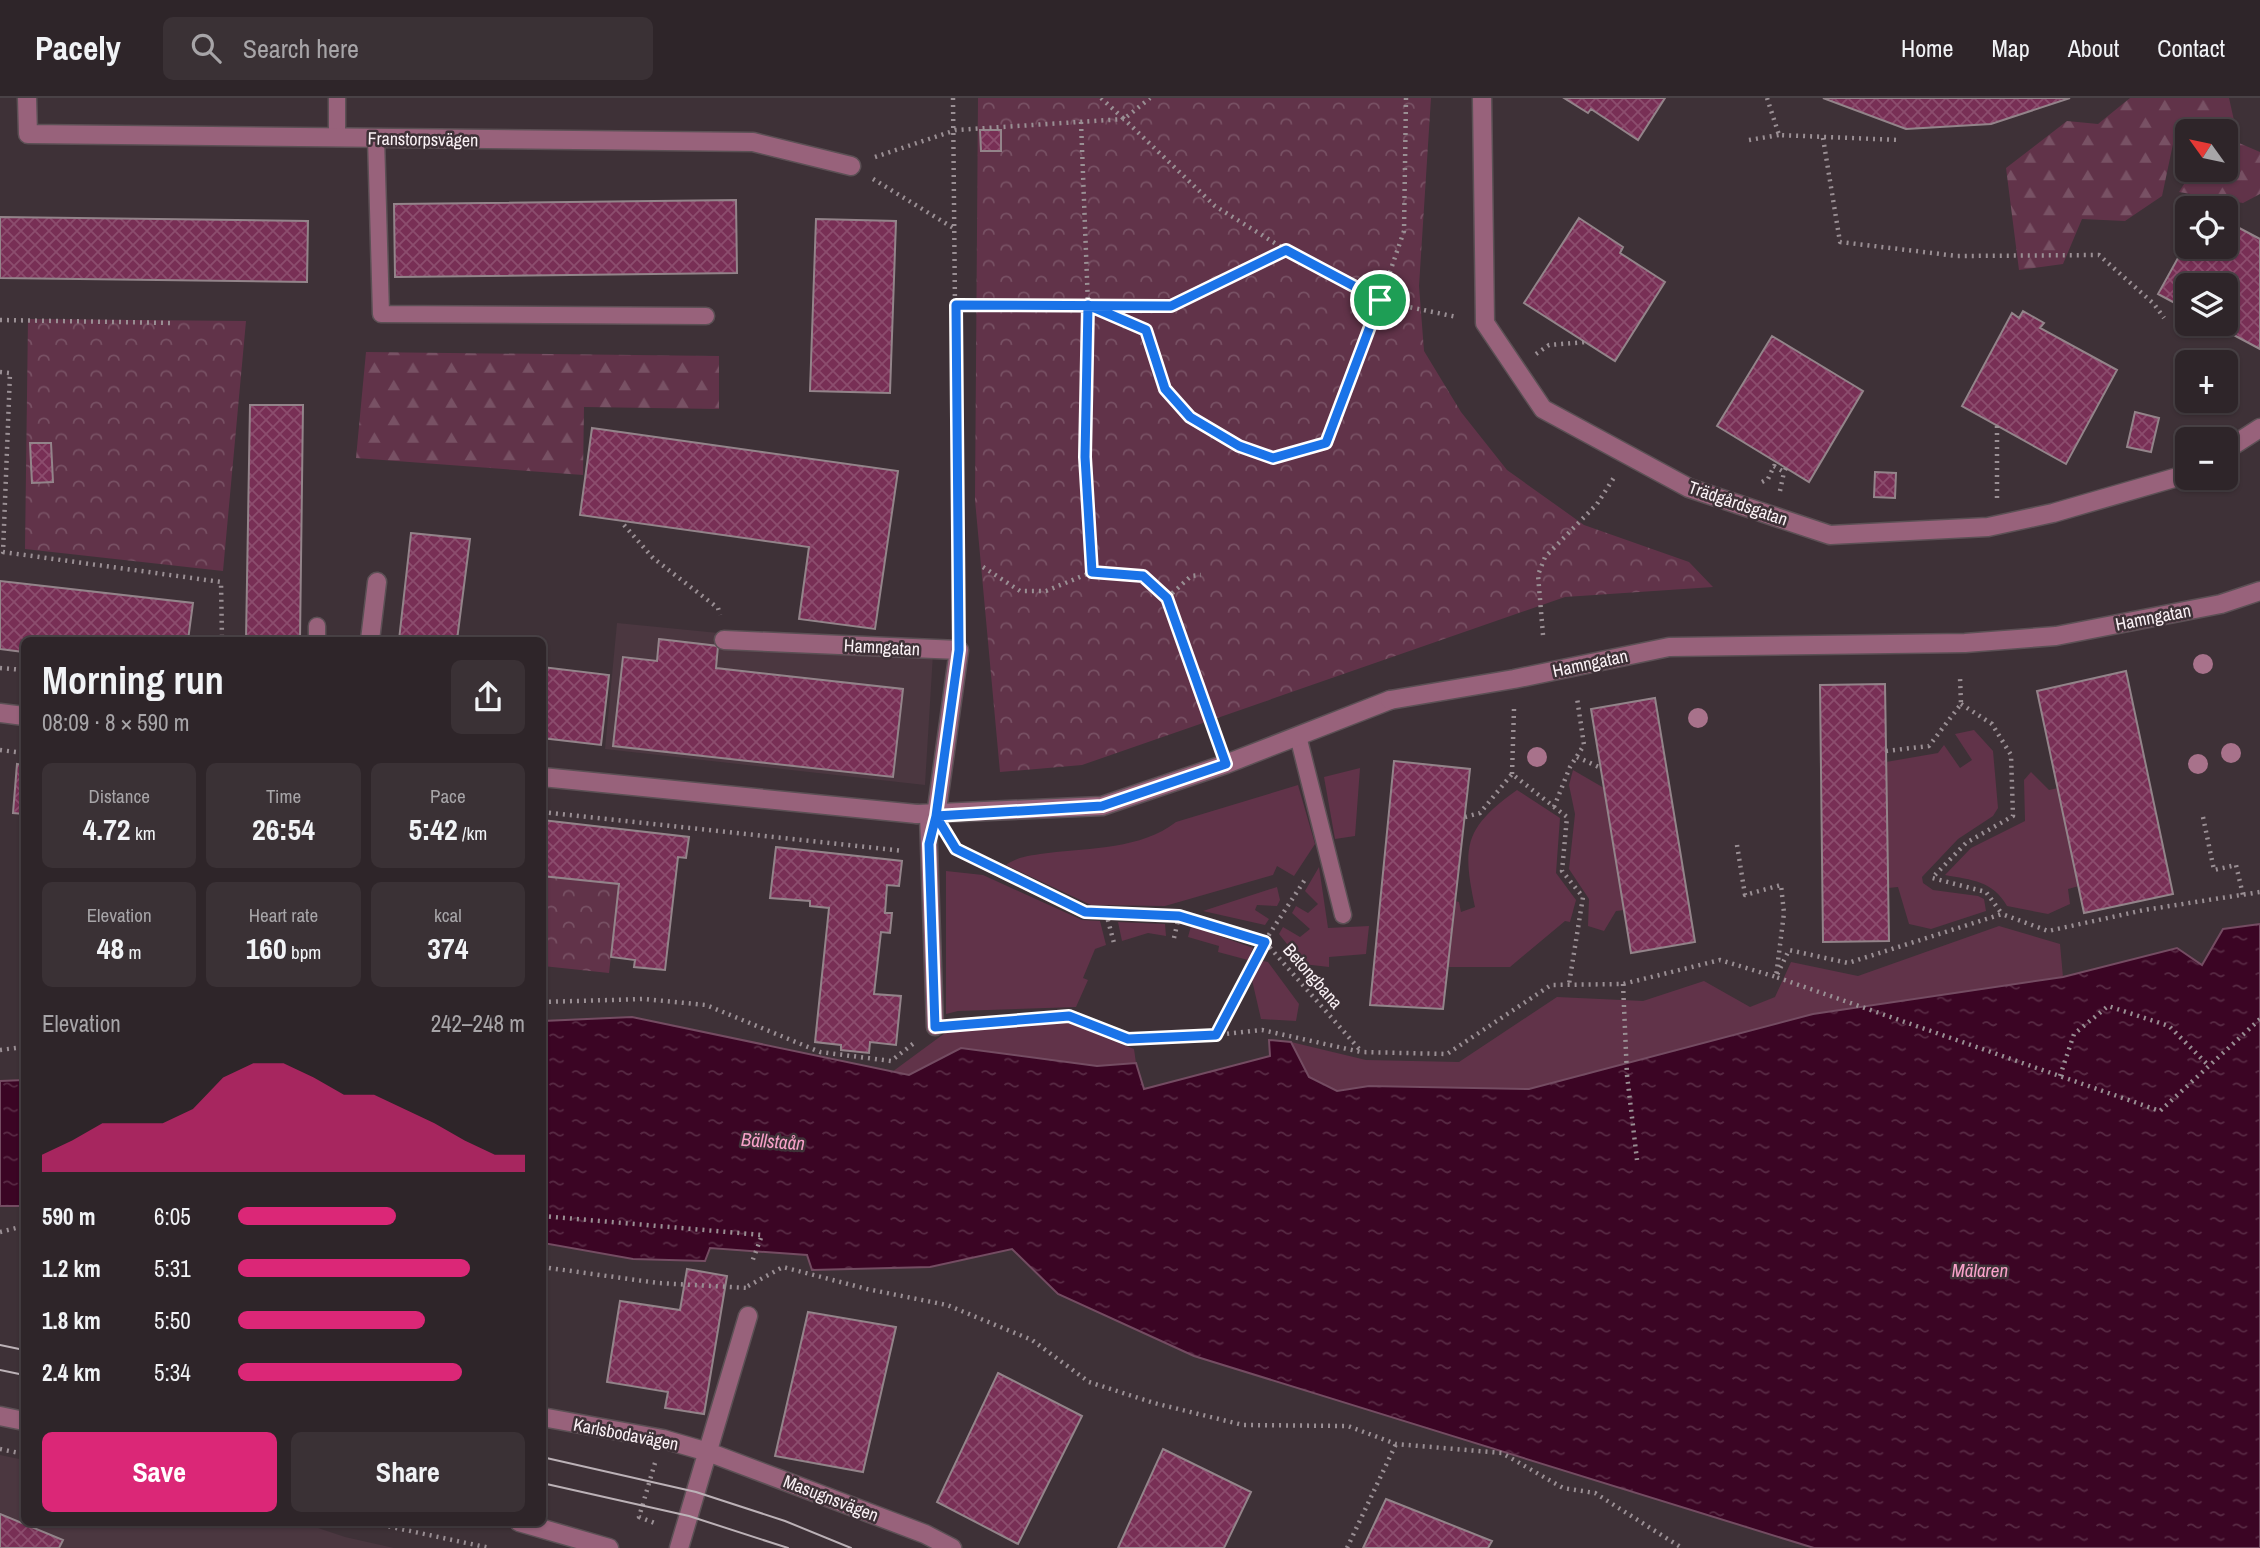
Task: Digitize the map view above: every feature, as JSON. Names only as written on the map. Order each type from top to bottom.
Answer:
[{"type":"street","name":"Franstorpsvägen","points":[[27,98],[29,134],[753,142],[851,166]]},
{"type":"street","points":[[1482,98],[1485,323]]},
{"type":"street","name":"Trädgårdsgatan","points":[[1485,323],[1543,409],[1689,488],[1830,534],[1988,527],[2053,513],[2175,478]]},
{"type":"street","points":[[2238,442],[2260,428]]},
{"type":"street","points":[[370,637],[377,582]]},
{"type":"street","name":"Hamngatan","points":[[546,777],[927,815],[1102,806],[1226,764],[1390,700],[1514,679],[1669,647],[1965,643],[2056,636],[2221,604],[2260,592]]},
{"type":"street","name":"Hamngatan","points":[[723,640],[959,650]]},
{"type":"street","points":[[927,815],[959,650]]},
{"type":"street","points":[[0,713],[21,716]]},
{"type":"street","points":[[679,1548],[748,1316]]},
{"type":"street","points":[[0,1416],[21,1420]]},
{"type":"street","name":"Karlsbodavägen","points":[[546,1418],[663,1439],[708,1452]]},
{"type":"street","name":"Masugnsvägen","points":[[708,1452],[925,1534],[952,1548]]},
{"type":"street","points":[[533,1526],[609,1548]]},
{"type":"lane","points":[[337,98],[337,138]]},
{"type":"lane","points":[[376,138],[381,314],[706,316]]},
{"type":"lane","points":[[1298,736],[1343,915]]},
{"type":"lane","points":[[927,815],[935,1027]]},
{"type":"path","points":[[953,98],[956,130],[959,650]]},
{"type":"path","points":[[1101,98],[1215,206],[1286,250],[1380,300],[1485,323]]},
{"type":"path","points":[[851,166],[956,130],[1124,119],[1150,98]]},
{"type":"path","points":[[1088,305],[1146,330],[1165,389],[1190,417],[1239,446],[1273,458],[1326,443],[1404,231],[1406,98]]},
{"type":"path","points":[[1768,98],[1779,135]]},
{"type":"path","points":[[1081,122],[1088,305],[1085,457],[1092,572]]},
{"type":"path","points":[[1749,140],[1779,135],[1899,140]]},
{"type":"path","points":[[1823,138],[1840,242],[1956,256],[2099,255],[2154,304],[2164,318]]},
{"type":"path","points":[[851,166],[956,229]]},
{"type":"path","points":[[956,305],[1171,306],[1286,250]]},
{"type":"path","points":[[0,320],[173,323]]},
{"type":"path","points":[[1527,361],[1549,345],[1586,342]]},
{"type":"path","points":[[0,372],[10,373],[1,552],[220,582],[222,637]]},
{"type":"path","points":[[1997,426],[1997,503]]},
{"type":"path","points":[[1543,635],[1538,575],[1545,557],[1597,504],[1629,455]]},
{"type":"path","points":[[1780,492],[1784,472]]},
{"type":"path","points":[[624,525],[653,558],[719,608],[723,640]]},
{"type":"path","points":[[983,567],[1020,592],[1046,591],[1092,572],[1143,576],[1167,598],[1226,764]]},
{"type":"path","points":[[1167,598],[1191,576],[1201,575]]},
{"type":"path","points":[[0,668],[21,670]]},
{"type":"path","points":[[1886,751],[1929,746],[1961,704],[1961,677]]},
{"type":"path","points":[[1554,807],[1584,745],[1577,698]]},
{"type":"path","points":[[1961,704],[1992,724],[2011,755],[2013,816],[1966,843],[1932,878],[1986,892],[2002,914],[2048,931],[2144,911],[2260,892]]},
{"type":"path","points":[[1465,817],[1480,813],[1512,774],[1514,709]]},
{"type":"path","points":[[0,750],[21,752]]},
{"type":"path","points":[[1577,757],[1601,768]]},
{"type":"path","points":[[1512,774],[1567,817],[1562,871],[1583,897],[1569,984]]},
{"type":"path","points":[[546,812],[911,852],[929,844]]},
{"type":"path","name":"Betongbana","points":[[927,815],[956,849],[1085,912],[1179,916],[1265,942],[1361,1052]]},
{"type":"path","points":[[2203,817],[2214,870],[2236,865],[2243,895]]},
{"type":"path","points":[[1737,845],[1745,895],[1781,885],[1784,913],[1776,976]]},
{"type":"path","points":[[1216,1035],[1265,942],[1300,886]]},
{"type":"path","points":[[1106,913],[1114,943]]},
{"type":"path","points":[[1776,976],[1788,950],[1848,963],[2002,914]]},
{"type":"path","points":[[1174,938],[1179,916]]},
{"type":"path","points":[[546,1002],[644,999],[706,1004],[820,1052],[891,1062],[935,1027],[1069,1016],[1128,1039],[1262,1030],[1361,1052],[1447,1054],[1551,985],[1623,984],[1720,960],[1776,976],[2160,1111],[2260,1019]]},
{"type":"path","points":[[1623,984],[1627,1075],[1637,1160]]},
{"type":"path","points":[[2060,1076],[2074,1034],[2108,1006],[2169,1026],[2209,1066]]},
{"type":"path","points":[[0,1050],[21,1047]]},
{"type":"path","points":[[546,1216],[762,1235],[752,1262]]},
{"type":"path","points":[[0,1232],[21,1227]]},
{"type":"path","points":[[546,1267],[658,1283],[748,1286],[783,1266],[867,1289],[947,1305],[1032,1340],[1089,1382],[1154,1403],[1243,1425],[1348,1426],[1396,1444],[1502,1453],[1563,1488],[1595,1493],[1682,1548]]},
{"type":"path","points":[[748,1286],[748,1316]]},
{"type":"path","points":[[654,1535],[658,1522],[639,1517],[663,1439]]},
{"type":"path","points":[[1347,1548],[1396,1444]]},
{"type":"path","points":[[0,1449],[21,1453]]},
{"type":"path","points":[[386,1526],[491,1548]]},
{"type":"shaded area","points":[[617,623],[933,654],[925,785],[605,749]]},
{"type":"shaded area","points":[[0,1455],[21,1459],[21,1526],[312,1526],[394,1548],[0,1548]]},
{"type":"green space","points":[[978,98],[1431,98],[1419,286],[1424,351],[1461,412],[1507,470],[1584,525],[1689,562],[1713,587],[1565,597],[1082,765],[1000,772],[975,500]]},
{"type":"green space","points":[[2130,98],[2229,98],[2234,119],[2175,119],[2175,142],[2162,196],[2125,221],[2082,219],[2063,264],[2019,270],[2006,168],[2067,121],[2098,124]]},
{"type":"green space","points":[[2238,138],[2239,143],[2260,152],[2260,194],[2243,203],[2238,202],[2238,196],[2202,196],[2179,192],[2185,182],[2238,182]]},
{"type":"green space","points":[[28,319],[246,321],[223,571],[25,549]]},
{"type":"green space","points":[[366,352],[719,356],[719,409],[584,407],[583,475],[356,458]]},
{"type":"green space","points":[[1974,730],[1993,751],[1998,808],[1993,816],[1958,839],[1922,877],[1923,883],[1933,890],[1984,899],[1986,911],[1931,929],[1909,924],[1898,887],[1888,888],[1886,762],[1938,753],[1944,745],[1960,768],[1972,760],[1955,734]]},
{"type":"green space","points":[[1360,768],[1355,836],[1335,839],[1324,777]]},
{"type":"green space","points":[[1573,770],[1604,788],[1625,910],[1616,911],[1604,931],[1588,926],[1589,899],[1569,869],[1575,814],[1569,785]]},
{"type":"green space","points":[[2031,772],[2049,790],[2058,788],[2079,886],[2068,889],[2070,904],[2048,914],[2007,906],[1995,891],[1981,883],[1945,875],[1971,848],[2025,821],[2024,780]]},
{"type":"green space","points":[[1298,785],[1315,844],[1294,876],[1277,866],[1273,875],[1165,906],[1091,905],[1006,865],[1032,855],[1115,846],[1147,838],[1176,822]]},
{"type":"green space","points":[[1517,790],[1560,818],[1556,873],[1576,900],[1570,922],[1565,921],[1510,967],[1447,967],[1455,901],[1459,902],[1461,912],[1475,907],[1469,868],[1471,840],[1486,816]]},
{"type":"green space","points":[[1319,867],[1328,928],[1369,926],[1366,954],[1329,957],[1329,967],[1303,964],[1279,934],[1283,927],[1300,937],[1310,929],[1292,913],[1296,906],[1308,913],[1318,904],[1305,891]]},
{"type":"green space","points":[[946,871],[983,875],[1082,920],[1100,921],[1106,945],[1095,949],[1083,978],[1088,980],[1076,1007],[958,1011],[946,1014]]},
{"type":"green space","points":[[546,876],[619,884],[609,973],[546,966]]},
{"type":"green space","points":[[1277,887],[1280,900],[1277,906],[1257,905],[1255,910],[1269,919],[1265,925],[1203,911]]},
{"type":"green space","points":[[1118,922],[1165,924],[1166,936],[1148,933],[1122,941]]},
{"type":"green space","points":[[1191,926],[1253,948],[1248,960],[1218,952],[1219,946],[1188,937]]},
{"type":"green space","points":[[1999,926],[2060,944],[2063,977],[1813,1014],[1529,1089],[1369,1086],[1337,1091],[1309,1077],[1291,1042],[1366,1060],[1459,1062],[1557,997],[1643,1001],[1704,981],[1750,1007],[1775,997],[1791,962],[1858,976]]},
{"type":"green space","points":[[1263,961],[1268,962],[1299,1004],[1296,1021],[1261,1019],[1252,980]]},
{"type":"green space","points":[[1066,1022],[1134,1049],[1136,1063],[1097,1066],[961,1048],[909,1075],[892,1072],[945,1033],[956,1029]]},
{"type":"water","name":"Mälaren","points":[[2260,924],[2260,1548],[1814,1548],[1194,1356],[1058,1294],[1012,1249],[930,1267],[812,1270],[807,1255],[710,1248],[705,1261],[633,1259],[546,1244],[546,1021],[632,1017],[909,1075],[961,1048],[1097,1066],[1136,1063],[1144,1089],[1270,1056],[1269,1040],[1291,1042],[1309,1077],[1337,1091],[1369,1086],[1529,1089],[1813,1014],[2063,977],[2177,948],[2202,965],[2223,929]]},
{"type":"water","points":[[21,1080],[21,1206],[0,1206],[0,1081]]},
{"type":"building","points":[[1564,98],[1665,98],[1638,140],[1591,109],[1588,113]]},
{"type":"building","points":[[1823,98],[2070,98],[1991,124],[1906,129]]},
{"type":"building","points":[[980,130],[1001,130],[1001,151],[981,151]]},
{"type":"building","points":[[736,200],[737,273],[395,277],[394,204]]},
{"type":"building","points":[[0,217],[308,221],[307,282],[0,278]]},
{"type":"building","points":[[1579,218],[1623,247],[1620,253],[1665,282],[1615,361],[1524,303]]},
{"type":"building","points":[[816,219],[896,221],[890,393],[810,391]]},
{"type":"building","points":[[2238,227],[2260,239],[2260,349],[2236,336],[2238,336],[2238,273],[2175,273],[2175,303],[2158,294],[2177,259],[2238,259]]},
{"type":"building","points":[[2023,311],[2044,323],[2040,328],[2117,370],[2066,464],[1962,406],[2012,313],[2019,318]]},
{"type":"building","points":[[1772,336],[1863,391],[1809,482],[1717,426]]},
{"type":"building","points":[[250,405],[303,405],[300,637],[246,637]]},
{"type":"building","points":[[2135,412],[2159,418],[2151,452],[2127,447]]},
{"type":"building","points":[[592,428],[898,471],[875,629],[799,619],[809,547],[580,515]]},
{"type":"building","points":[[30,443],[51,443],[53,482],[32,483]]},
{"type":"building","points":[[1875,472],[1896,473],[1895,498],[1874,497]]},
{"type":"building","points":[[411,533],[470,539],[457,637],[399,637]]},
{"type":"building","points":[[0,581],[193,603],[188,637],[21,637],[21,652],[0,649]]},
{"type":"building","points":[[659,639],[718,646],[716,668],[903,689],[893,777],[613,746],[623,657],[657,661]]},
{"type":"building","points":[[546,667],[609,675],[601,745],[546,738]]},
{"type":"building","points":[[2126,671],[2173,894],[2084,913],[2037,691]]},
{"type":"building","points":[[1885,684],[1889,941],[1823,942],[1820,685]]},
{"type":"building","points":[[1655,698],[1695,942],[1631,953],[1591,709]]},
{"type":"building","points":[[1394,761],[1470,769],[1443,1009],[1370,1005]]},
{"type":"building","points":[[17,764],[21,765],[21,814],[13,813]]},
{"type":"building","points":[[546,820],[689,837],[686,858],[678,857],[665,970],[634,967],[635,960],[611,957],[619,884],[546,876]]},
{"type":"building","points":[[776,847],[902,861],[899,886],[887,885],[885,913],[892,913],[890,933],[881,932],[874,994],[901,996],[896,1045],[870,1042],[869,1053],[841,1050],[841,1045],[815,1042],[829,908],[810,906],[810,901],[770,898]]},
{"type":"building","points":[[687,1269],[727,1276],[704,1414],[665,1408],[668,1392],[607,1382],[620,1301],[680,1310]]},
{"type":"building","points":[[808,1312],[896,1327],[863,1472],[775,1456]]},
{"type":"building","points":[[998,1373],[1082,1416],[1018,1544],[937,1502]]},
{"type":"building","points":[[1163,1449],[1251,1492],[1224,1548],[1118,1548]]},
{"type":"building","points":[[1386,1499],[1492,1541],[1488,1548],[1363,1548]]},
{"type":"building","points":[[0,1514],[21,1523],[21,1526],[29,1526],[63,1540],[59,1548],[0,1548]]},
{"type":"tram line","points":[[0,1345],[21,1349]]},
{"type":"tram line","points":[[0,1370],[21,1374]]},
{"type":"tram line","points":[[546,1458],[696,1492],[785,1521],[851,1548]]},
{"type":"tram line","points":[[546,1484],[689,1516],[788,1548]]},
{"type":"route","points":[[1380,300],[1286,250],[1171,306],[1088,305],[956,305],[959,650],[936,816],[929,844],[935,1027],[1069,1016],[1128,1039],[1216,1035],[1265,942],[1179,916],[1085,912],[956,849],[936,816],[1102,806],[1226,764],[1167,598],[1143,576],[1092,572],[1085,457],[1088,305],[1146,330],[1165,389],[1190,417],[1239,446],[1273,458],[1326,443],[1380,300]]},
{"type":"water label","name":"Bällstaån","points":[[773,1141]]}]
